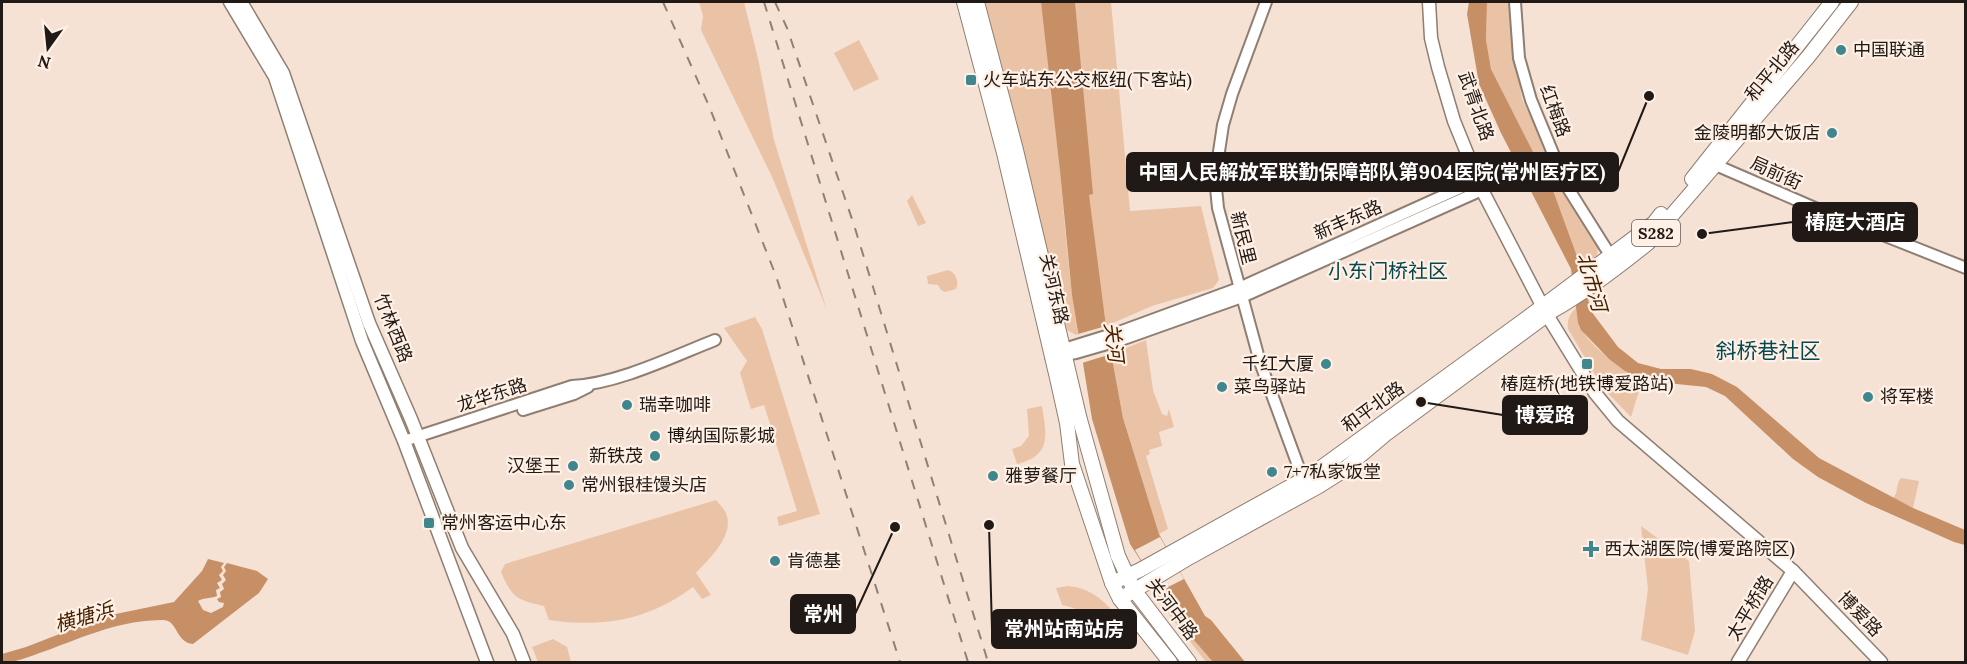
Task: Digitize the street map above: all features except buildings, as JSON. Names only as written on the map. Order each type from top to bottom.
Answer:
[{"type":"main road","name":"竹林西路","points":[[230,2],[275,77],[362,342],[405,444],[487,663]]},
{"type":"main road","name":"竹林西路","points":[[241,2],[283,73],[369,323],[419,439],[467,560],[513,634],[524,663]]},
{"type":"main road","name":"关河东路","points":[[964,2],[1004,153],[1067,423],[1072,464],[1112,583]]},
{"type":"main road","name":"关河东路","points":[[977,2],[1070,351],[1080,420],[1114,544],[1127,577]]},
{"type":"main road","name":"武青北路","points":[[1429,2],[1431,38],[1454,121],[1482,184],[1548,309]]},
{"type":"main road","name":"武青北路","points":[[1436,2],[1438,36],[1459,122],[1482,184]]},
{"type":"main road","name":"和平北路","points":[[1188,550],[1303,479],[1548,309],[1573,299],[1610,255],[1654,223],[1712,165],[1832,2]]},
{"type":"main road","name":"和平北路","points":[[1188,550],[1319,486],[1341,472],[1548,309],[1572,285],[1587,280],[1648,243],[1712,165],[1808,57],[1851,2]]},
{"type":"main road","name":"博爱路","points":[[1548,309],[1595,393],[1618,421],[1795,574],[1881,663]]},
{"type":"main road","points":[[1120,599],[1134,590],[1144,576],[1188,550]]},
{"type":"main road","points":[[1746,663],[1795,574]]},
{"type":"main road","name":"太平桥路","points":[[1738,663],[1795,574]]},
{"type":"main road","points":[[1112,583],[1127,577],[1144,576]]},
{"type":"main road","name":"关河中路","points":[[1127,577],[1134,590],[1189,663]]},
{"type":"main road","name":"关河中路","points":[[1112,583],[1120,599],[1170,663]]},
{"type":"street","name":"新民里","points":[[1266,2],[1232,94],[1223,125],[1215,177],[1218,208],[1260,362],[1303,479]]},
{"type":"street","name":"红梅路","points":[[1515,2],[1519,58],[1531,100],[1566,185],[1610,255]]},
{"type":"street","name":"局前街","points":[[1712,165],[1965,268]]},
{"type":"street","name":"新丰东路","points":[[1070,351],[1120,336],[1240,292],[1482,184]]},
{"type":"street","name":"龙华东路","points":[[405,444],[574,394],[592,385],[651,366],[715,340]]},
{"type":"street","points":[[1051,357],[1070,351]]},
{"type":"shaded area","points":[[699,2],[744,2],[774,140],[827,310],[773,179],[701,30],[703,16]]},
{"type":"shaded area","points":[[985,2],[1041,2],[1052,84],[1067,251],[1078,334],[1076,335],[1067,330]]},
{"type":"shaded area","points":[[1041,2],[1075,2],[1093,194],[1089,195],[1106,326],[1123,418],[1159,534],[1205,616],[1211,620],[1245,662],[1213,662],[1185,630],[1130,544],[1092,419],[1072,295]]},
{"type":"shaded area","points":[[1075,2],[1111,2],[1130,211],[1201,206],[1219,280],[1213,288],[1152,306],[1106,326],[1088,194],[1092,194]]},
{"type":"shaded area","points":[[1469,2],[1487,2],[1486,40],[1491,69],[1554,193],[1579,262],[1591,311],[1618,347],[1638,363],[1661,369],[1691,369],[1712,374],[1737,387],[1819,458],[1913,508],[1965,530],[1965,545],[1866,503],[1818,477],[1793,459],[1725,396],[1706,387],[1657,382],[1625,371],[1609,359],[1581,330],[1578,323],[1571,269],[1501,133],[1479,84],[1467,14]]},
{"type":"shaded area","points":[[1487,2],[1510,2],[1509,16],[1522,99],[1563,184],[1598,248],[1597,257],[1581,269],[1554,193],[1491,69],[1486,40]]},
{"type":"shaded area","points":[[859,40],[879,79],[854,91],[834,53]]},
{"type":"shaded area","points":[[912,195],[926,223],[918,226],[907,201]]},
{"type":"shaded area","points":[[948,270],[956,278],[956,289],[945,292],[938,285],[928,284],[927,276]]},
{"type":"shaded area","points":[[1576,308],[1580,327],[1591,342],[1617,364],[1643,378],[1631,417],[1603,388],[1568,329],[1569,318]]},
{"type":"shaded area","points":[[755,317],[762,329],[820,514],[779,526],[777,517],[797,511],[764,405],[751,409],[740,373],[747,361],[724,328]]},
{"type":"shaded area","points":[[1146,340],[1153,390],[1162,414],[1167,416],[1169,409],[1174,427],[1159,432],[1162,446],[1149,450],[1150,454],[1146,456],[1168,529],[1159,534],[1123,418],[1111,354]]},
{"type":"shaded area","points":[[1042,406],[1045,436],[1041,450],[1028,460],[1017,464],[1012,449],[1021,446],[1029,436],[1027,409]]},
{"type":"shaded area","points":[[1901,478],[1919,481],[1913,508],[1893,498]]},
{"type":"shaded area","points":[[716,500],[727,516],[727,532],[719,547],[696,573],[711,595],[702,599],[693,587],[660,607],[625,619],[588,623],[549,620],[544,606],[527,602],[512,593],[501,572],[505,564]]},
{"type":"shaded area","points":[[1641,526],[1689,561],[1695,631],[1688,655],[1641,640],[1648,589]]},
{"type":"shaded area","points":[[208,559],[224,563],[221,567],[223,571],[219,575],[222,580],[217,583],[220,588],[216,590],[217,596],[198,601],[203,610],[211,613],[223,607],[224,603],[217,599],[221,597],[220,592],[224,589],[222,584],[226,580],[223,575],[227,563],[257,571],[268,579],[259,593],[193,644],[183,639],[168,621],[148,621],[106,629],[26,658],[2,662],[2,654],[106,616],[174,602],[202,571]]},
{"type":"shaded area","points":[[1068,586],[1094,594],[1114,613],[1096,621],[1080,611],[1062,605],[1056,588]]},
{"type":"shaded area","points":[[1160,591],[1185,630],[1213,662],[1206,662],[1171,617],[1156,594]]},
{"type":"shaded area","points":[[553,639],[567,647],[571,662],[538,662],[532,647]]},
{"type":"pier","points":[[1106,326],[1111,354],[1082,363],[1078,334]]},
{"type":"pier","points":[[1160,537],[1184,579],[1160,591],[1135,550]]},
{"type":"railway","points":[[663,2],[709,106],[776,276],[900,662]]},
{"type":"railway","points":[[764,2],[968,662]]},
{"type":"railway","points":[[775,2],[787,28],[854,225],[988,662]]},
{"type":"place","name":"中国联通","points":[[1841,50]]},
{"type":"place","name":"火车站东公交枢纽(下客站)","points":[[971,80]]},
{"type":"place","name":"中国人民解放军联勤保障部队第904医院(常州医疗区)","points":[[1649,96]]},
{"type":"place","name":"金陵明都大饭店","points":[[1832,133]]},
{"type":"place","name":"椿庭大酒店","points":[[1702,234]]},
{"type":"place","name":"千红大厦","points":[[1326,364]]},
{"type":"place","name":"椿庭桥(地铁博爱路站)","points":[[1587,364]]},
{"type":"place","name":"菜鸟驿站","points":[[1222,387]]},
{"type":"place","name":"将军楼","points":[[1868,397]]},
{"type":"place","name":"博爱路","points":[[1421,402]]},
{"type":"place","name":"瑞幸咖啡","points":[[627,405]]},
{"type":"place","name":"博纳国际影城","points":[[655,436]]},
{"type":"place","name":"新铁茂","points":[[655,456]]},
{"type":"place","name":"汉堡王","points":[[573,466]]},
{"type":"place","name":"7+7私家饭堂","points":[[1272,472]]},
{"type":"place","name":"雅萝餐厅","points":[[993,476]]},
{"type":"place","name":"常州银桂馒头店","points":[[569,485]]},
{"type":"place","name":"常州客运中心东","points":[[429,523]]},
{"type":"place","name":"常州站南站房","points":[[989,525]]},
{"type":"place","name":"常州","points":[[895,527]]},
{"type":"place","name":"西太湖医院(博爱路院区)","points":[[1591,549]]},
{"type":"place","name":"肯德基","points":[[775,561]]},
{"type":"district","name":"小东门桥社区","points":[[1388,271]]},
{"type":"district","name":"斜桥巷社区","points":[[1768,351]]},
{"type":"water label","name":"北市河","points":[[1592,282]]},
{"type":"water label","name":"关河","points":[[1114,342]]},
{"type":"water label","name":"横塘浜","points":[[84,617]]}]
